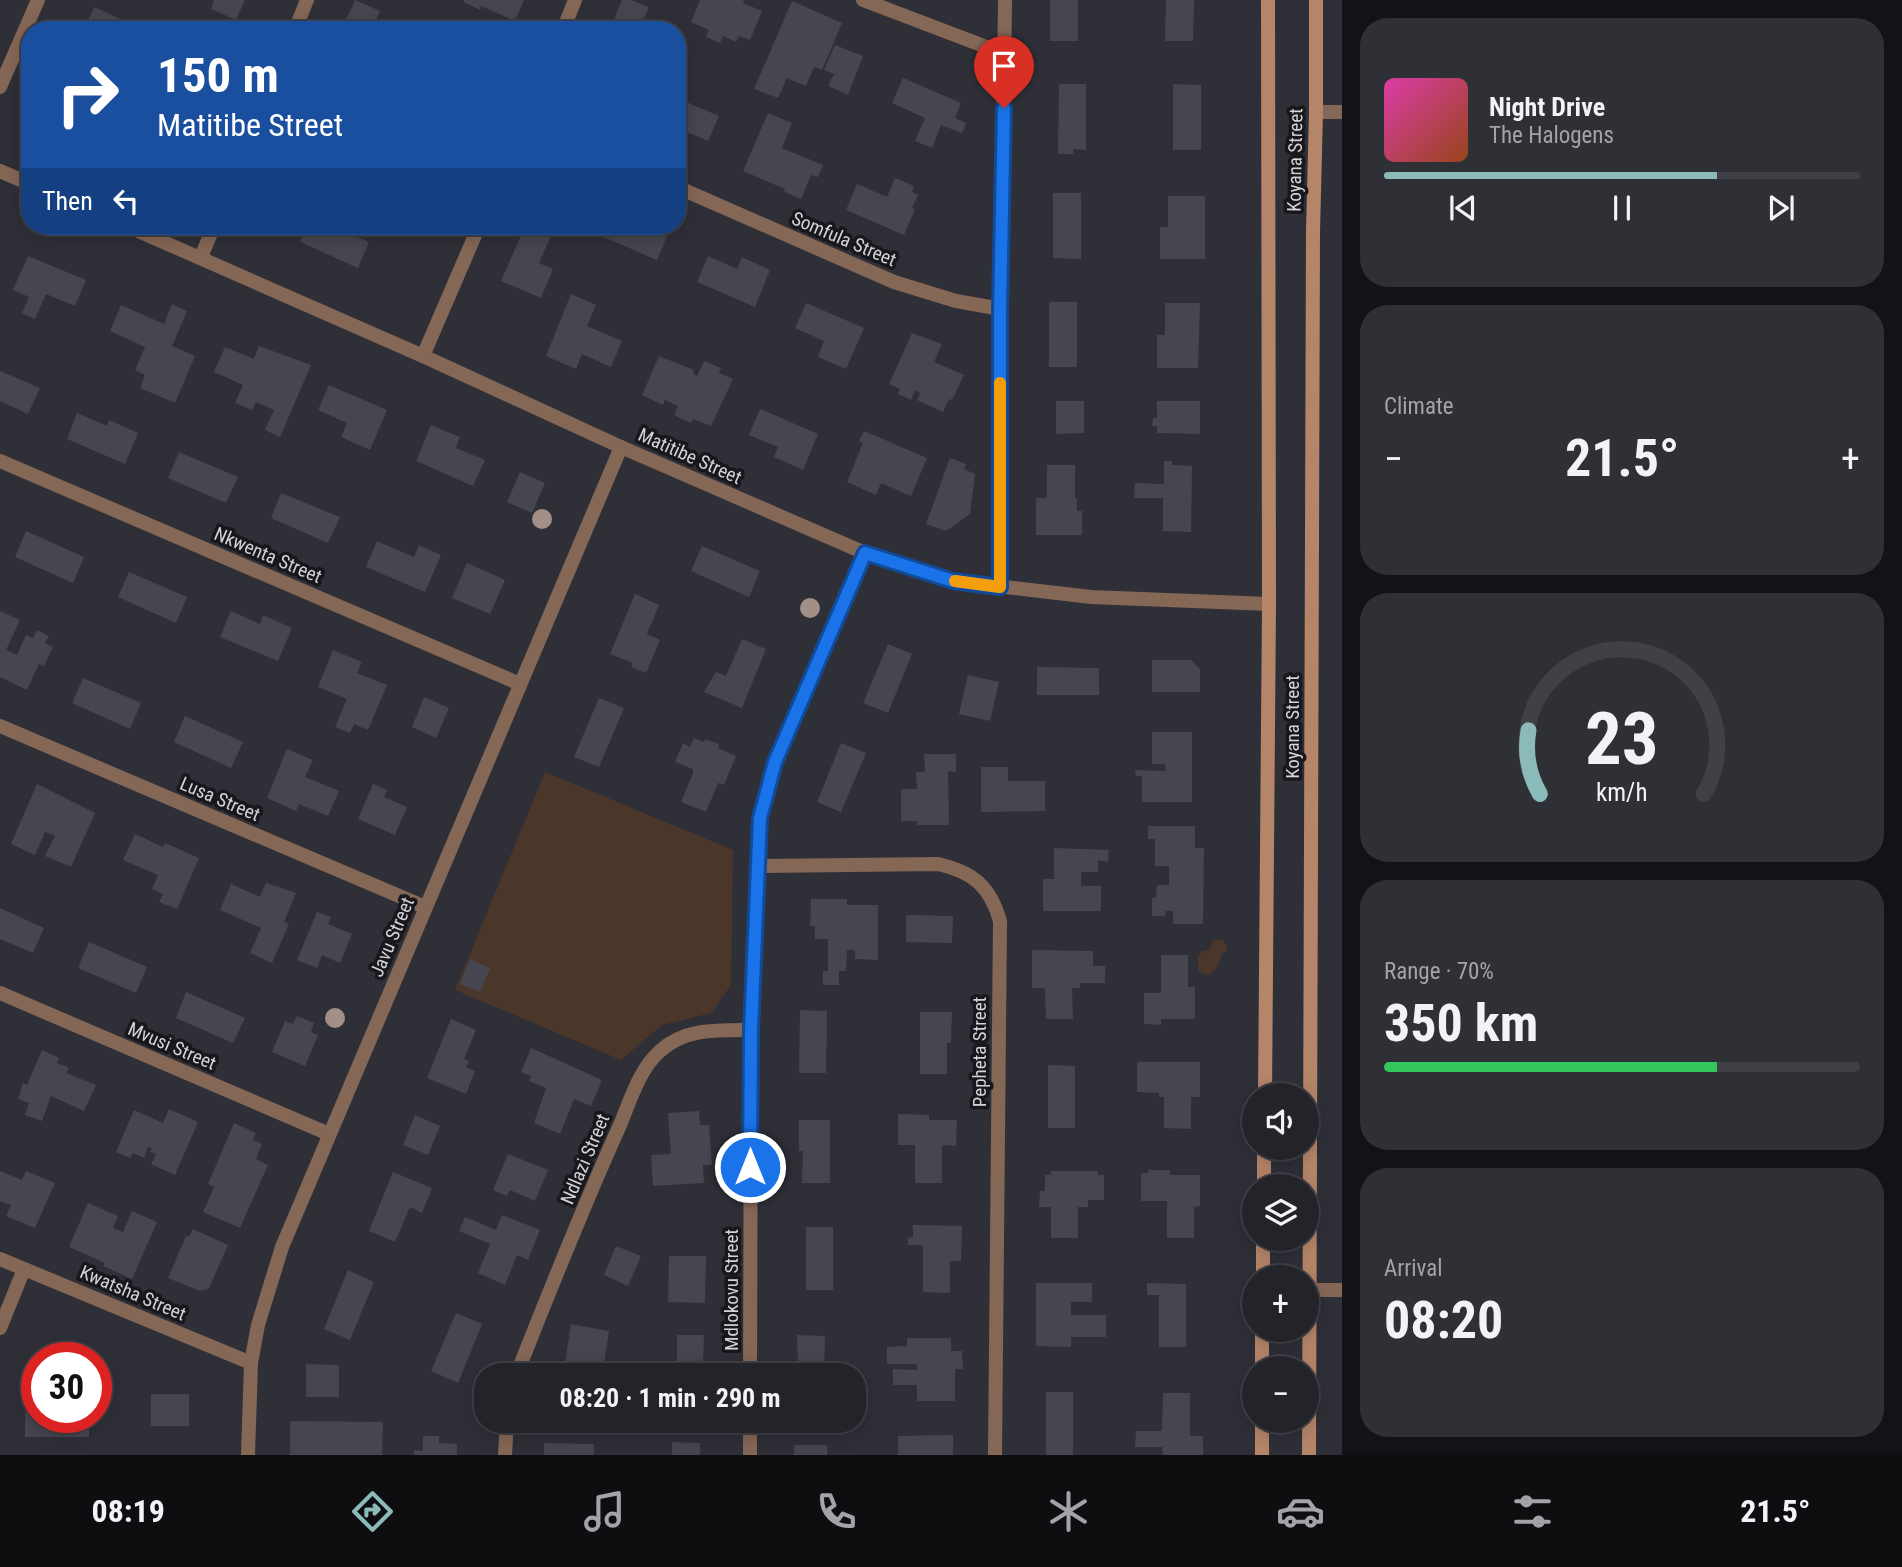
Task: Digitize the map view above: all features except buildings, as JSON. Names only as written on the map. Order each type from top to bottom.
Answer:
[{"type":"main road","name":"Koyana Street","points":[[1265,1083],[1269,604],[1268,0]]},
{"type":"main road","name":"Koyana Street","points":[[1308,1265],[1316,0]]},
{"type":"main road","name":"Koyana Street","points":[[1308,1342],[1309,1455]]},
{"type":"main road","points":[[1262,1433],[1262,1455]]},
{"type":"street","points":[[29,21],[38,0]]},
{"type":"street","points":[[299,21],[307,0]]},
{"type":"street","points":[[567,21],[575,0]]},
{"type":"street","points":[[863,0],[1005,54]]},
{"type":"street","points":[[1000,587],[1000,309],[1005,0]]},
{"type":"street","points":[[0,87],[21,39]]},
{"type":"street","points":[[1316,112],[1342,112]]},
{"type":"street","points":[[0,171],[21,180]]},
{"type":"street","name":"Somfula Street","points":[[686,191],[894,282],[956,301],[1000,309]]},
{"type":"street","name":"Matitibe Street","points":[[148,235],[865,553],[953,581],[1000,587],[1091,597],[1269,604]]},
{"type":"street","points":[[201,257],[210,235]]},
{"type":"street","points":[[423,356],[475,235]]},
{"type":"street","name":"Javu Street","points":[[248,1455],[251,1363],[258,1325],[282,1247],[621,447]]},
{"type":"street","name":"Nkwenta Street","points":[[0,461],[520,684]]},
{"type":"street","name":"Mdlokovu Street","points":[[750,1363],[751,1030],[760,818],[775,762],[865,553]]},
{"type":"street","name":"Lusa Street","points":[[0,726],[425,907]]},
{"type":"street","name":"Pepheta Street","points":[[757,866],[938,864],[970,875],[980,883],[995,904],[1000,921],[995,1455]]},
{"type":"street","name":"Mvusi Street","points":[[0,993],[329,1134]]},
{"type":"street","name":"Ndlazi Street","points":[[521,1363],[610,1147],[653,1058],[668,1045],[690,1034],[751,1030]]},
{"type":"street","name":"Kwatsha Street","points":[[0,1259],[251,1363]]},
{"type":"street","points":[[0,1328],[24,1269]]},
{"type":"street","points":[[1319,1290],[1342,1290]]},
{"type":"street","points":[[505,1455],[506,1433]]},
{"type":"street","points":[[750,1433],[750,1455]]},
{"type":"shaded area","points":[[545,772],[733,850],[731,985],[711,1013],[662,1025],[621,1060],[455,990]]},
{"type":"shaded area","points":[[1217,939],[1223,940],[1227,946],[1226,952],[1222,953],[1214,971],[1207,975],[1198,970],[1198,956],[1202,951],[1209,950]]},
{"type":"slow traffic","points":[[955,581],[1000,587],[1000,383]]},
{"type":"route","points":[[750,1167],[751,1030],[760,818],[775,762],[865,553],[953,581],[1000,587],[1000,309],[1004,108]]}]
